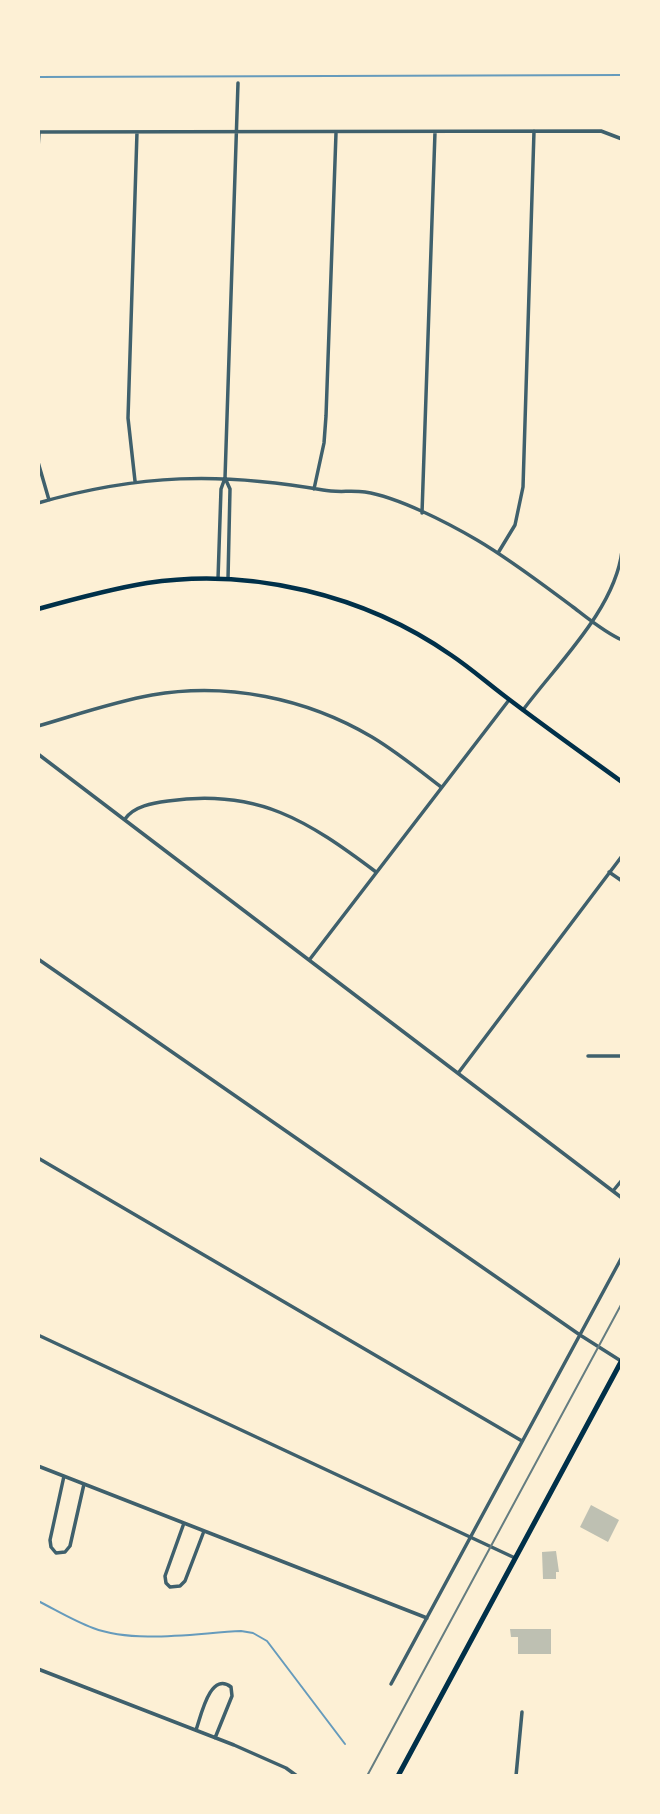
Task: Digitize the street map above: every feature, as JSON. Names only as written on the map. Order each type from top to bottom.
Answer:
[{"type":"main road","points":[[38,609],[105,591],[148,583],[218,579],[280,585],[327,596],[397,624],[450,654],[621,782]]},
{"type":"main road","points":[[398,1776],[621,1360]]},
{"type":"street","points":[[218,579],[220,489],[225,478],[238,83]]},
{"type":"street","points":[[498,553],[515,525],[522,500],[534,131]]},
{"type":"street","points":[[38,148],[39,132],[601,131],[621,139]]},
{"type":"street","points":[[135,481],[128,418],[137,132]]},
{"type":"street","points":[[422,513],[435,132]]},
{"type":"street","points":[[314,489],[327,416],[336,133]]},
{"type":"street","points":[[38,462],[49,500]]},
{"type":"street","points":[[38,503],[135,481],[182,477],[280,482],[314,489],[372,494],[422,513],[498,553],[621,640]]},
{"type":"street","points":[[225,478],[230,489],[228,580]]},
{"type":"street","points":[[523,710],[604,603],[617,578],[621,551]]},
{"type":"street","points":[[38,726],[154,695],[214,691],[252,694],[304,706],[345,723],[388,747],[441,787]]},
{"type":"street","points":[[310,960],[509,699]]},
{"type":"street","points":[[38,754],[621,1198]]},
{"type":"street","points":[[125,819],[137,808],[174,800],[218,798],[249,803],[279,811],[312,827],[376,872]]},
{"type":"street","points":[[459,1072],[621,856]]},
{"type":"street","points":[[609,872],[621,881]]},
{"type":"street","points":[[38,958],[580,1335],[621,1360]]},
{"type":"street","points":[[588,1056],[621,1056]]},
{"type":"street","points":[[38,1158],[522,1441]]},
{"type":"street","points":[[613,1191],[621,1180]]},
{"type":"street","points":[[391,1684],[621,1258]]},
{"type":"street","points":[[38,1335],[514,1558]]},
{"type":"street","points":[[38,1466],[428,1618]]},
{"type":"street","points":[[64,1476],[50,1540],[56,1553],[65,1552],[70,1546],[84,1484]]},
{"type":"street","points":[[184,1523],[164,1576],[170,1587],[180,1586],[185,1581],[204,1531]]},
{"type":"street","points":[[38,1669],[265,1758],[297,1776]]},
{"type":"street","points":[[196,1730],[213,1687],[225,1682],[231,1687],[232,1696],[215,1738]]},
{"type":"street","points":[[516,1776],[522,1712]]},
{"type":"building","points":[[591,1505],[619,1520],[608,1542],[580,1527]]},
{"type":"building","points":[[556,1551],[559,1572],[556,1572],[556,1579],[543,1579],[542,1552]]},
{"type":"building","points":[[510,1629],[551,1629],[551,1654],[518,1654],[518,1637],[511,1637]]},
{"type":"waterway","points":[[38,77],[622,75]]},
{"type":"waterway","points":[[38,1601],[72,1619],[110,1633],[146,1637],[241,1631],[253,1633],[267,1641],[345,1744]]},
{"type":"railway","points":[[367,1776],[622,1303]]}]
